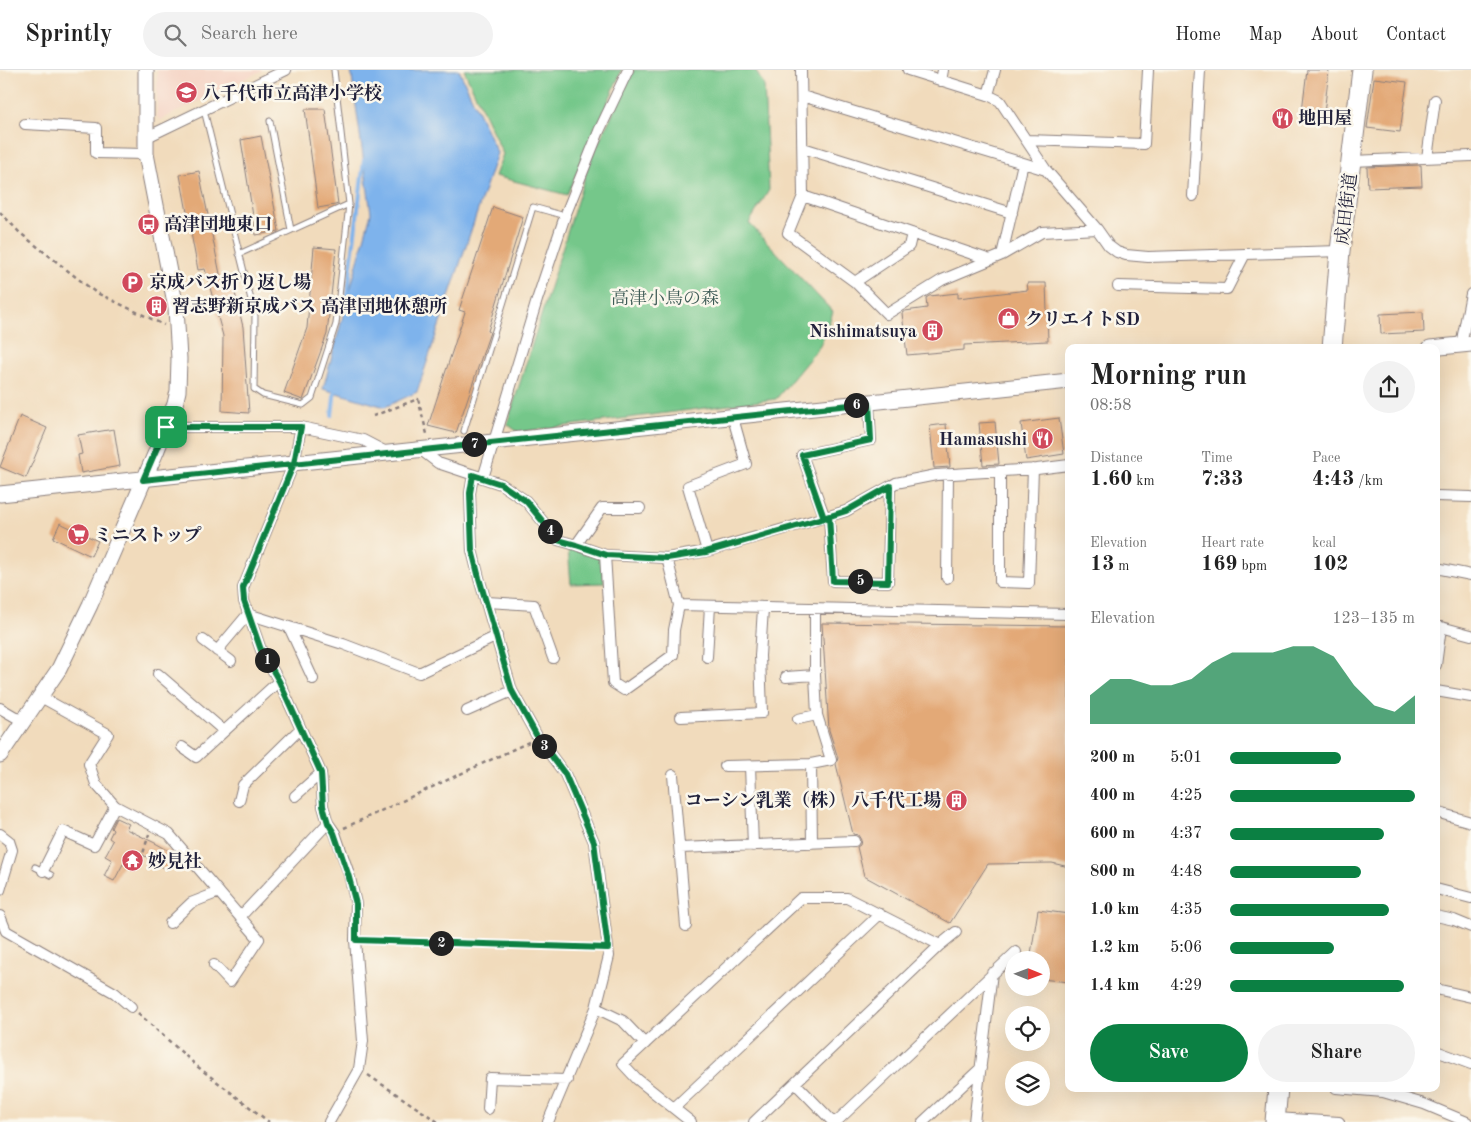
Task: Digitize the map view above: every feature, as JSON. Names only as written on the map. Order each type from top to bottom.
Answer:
[{"type":"highway","name":"成田街道","points":[[1332,344],[1340,251],[1362,70]]},
{"type":"highway","points":[[1275,1120],[1278,1092]]},
{"type":"street","points":[[0,755],[59,669],[90,605],[166,427],[178,391],[176,308],[146,154],[146,70]]},
{"type":"street","points":[[145,138],[286,70]]},
{"type":"street","points":[[548,1122],[596,1008],[609,956],[594,842],[565,774],[538,738],[512,691],[472,550],[470,493],[493,442],[565,216],[599,131],[628,70]]},
{"type":"street","points":[[801,70],[804,196],[788,232],[855,282],[887,314],[942,280],[1002,255],[1042,232],[1097,229]]},
{"type":"street","points":[[908,70],[988,95],[1000,101],[1046,170],[1097,229],[1109,246],[1117,252],[1126,255],[1148,257],[1340,251]]},
{"type":"street","points":[[941,81],[943,70]]},
{"type":"street","points":[[988,95],[995,70]]},
{"type":"street","points":[[1027,140],[1144,144],[1148,70]]},
{"type":"street","points":[[1193,196],[1200,70]]},
{"type":"street","points":[[802,96],[1046,170]]},
{"type":"street","points":[[1428,158],[1435,100]]},
{"type":"street","points":[[25,124],[96,128],[96,153],[146,154]]},
{"type":"street","points":[[803,148],[1012,213]]},
{"type":"street","points":[[1352,161],[1471,156]]},
{"type":"street","points":[[1002,255],[1023,163]]},
{"type":"street","points":[[804,196],[990,260]]},
{"type":"street","points":[[855,282],[909,246],[912,233]]},
{"type":"street","points":[[1118,286],[1227,289],[1244,254]]},
{"type":"street","points":[[1440,347],[1466,344],[1471,294]]},
{"type":"street","points":[[0,494],[1065,381]]},
{"type":"street","points":[[869,403],[871,440],[802,455],[827,517],[833,581],[888,582],[890,486]]},
{"type":"street","points":[[706,552],[688,486],[746,464],[733,418]]},
{"type":"street","points":[[166,427],[301,427],[363,440],[389,453]]},
{"type":"street","points":[[301,427],[294,463],[243,588],[244,601],[261,650],[279,681],[321,773],[323,806],[348,874],[356,904],[356,940],[363,1041],[359,1069],[329,1122]]},
{"type":"street","points":[[421,450],[438,463],[501,484],[526,501],[558,540],[606,555],[667,558],[706,552],[846,511],[896,483],[936,475],[1065,465]]},
{"type":"street","points":[[1000,471],[1000,582],[1029,583],[1034,469]]},
{"type":"street","points":[[947,578],[948,474]]},
{"type":"street","points":[[1440,496],[1471,497]]},
{"type":"street","points":[[576,545],[602,508],[640,508]]},
{"type":"street","points":[[606,555],[613,683],[624,690],[673,655],[674,630],[679,605],[667,558]]},
{"type":"street","points":[[1440,569],[1471,575]]},
{"type":"street","points":[[487,602],[534,605],[553,658]]},
{"type":"street","points":[[679,605],[1065,614]]},
{"type":"street","points":[[707,657],[710,606]]},
{"type":"street","points":[[681,717],[762,713],[760,656],[763,608]]},
{"type":"street","points":[[725,766],[812,764],[831,760],[817,715],[814,675],[816,609]]},
{"type":"street","points":[[248,614],[343,644],[419,673],[497,636]]},
{"type":"street","points":[[217,651],[248,614]]},
{"type":"street","points":[[289,627],[313,679]]},
{"type":"street","points":[[1440,640],[1442,627],[1471,636]]},
{"type":"street","points":[[203,640],[231,662]]},
{"type":"street","points":[[158,674],[224,731]]},
{"type":"street","points":[[786,676],[814,675]]},
{"type":"street","points":[[182,747],[196,757],[279,681]]},
{"type":"street","points":[[467,711],[512,691]]},
{"type":"street","points":[[1440,692],[1471,697]]},
{"type":"street","points":[[41,697],[108,734],[89,764],[96,784],[115,806],[169,834],[259,939],[230,982],[214,965]]},
{"type":"street","points":[[0,708],[24,722]]},
{"type":"street","points":[[798,719],[817,715]]},
{"type":"street","points":[[240,801],[242,785],[300,729]]},
{"type":"street","points":[[812,764],[812,843]]},
{"type":"street","points":[[750,766],[753,846]]},
{"type":"street","points":[[295,796],[321,773]]},
{"type":"street","points":[[674,775],[686,926]]},
{"type":"street","points":[[43,871],[63,831],[94,845],[115,806]]},
{"type":"street","points":[[1440,813],[1471,822]]},
{"type":"street","points":[[240,917],[328,823]]},
{"type":"street","points":[[0,834],[9,841],[12,850],[0,890]]},
{"type":"street","points":[[680,848],[854,841]]},
{"type":"street","points":[[1440,890],[1471,898]]},
{"type":"street","points":[[170,923],[192,903],[219,892]]},
{"type":"street","points":[[691,1122],[637,1078],[623,1064],[802,898],[847,898],[940,945]]},
{"type":"street","points":[[674,1108],[880,914]]},
{"type":"street","points":[[0,916],[3,934],[115,993],[132,1007]]},
{"type":"street","points":[[1440,917],[1454,920],[1471,928]]},
{"type":"street","points":[[754,1122],[956,932]]},
{"type":"street","points":[[795,1083],[834,1122],[1005,962]]},
{"type":"street","points":[[974,1122],[992,973]]},
{"type":"street","points":[[1440,990],[1471,997]]},
{"type":"street","points":[[596,1008],[623,1021],[645,1044]]},
{"type":"street","points":[[1440,1052],[1471,1064]]},
{"type":"street","points":[[923,1122],[981,1068]]},
{"type":"street","points":[[488,1109],[490,1078],[566,1080]]},
{"type":"street","points":[[1383,1092],[1424,1104],[1467,1122]]},
{"type":"street","points":[[1275,1120],[1339,1122]]},
{"type":"lane","points":[[204,110],[254,316],[254,389],[263,395],[303,405],[312,398],[336,324],[349,204],[334,70]]},
{"type":"lane","points":[[270,121],[291,230]]},
{"type":"lane","points":[[239,254],[349,204]]},
{"type":"lane","points":[[464,431],[533,207],[565,216]]},
{"type":"path","points":[[0,212],[20,233],[95,292],[178,332]]},
{"type":"path","points":[[373,416],[418,399],[426,434],[436,435]]},
{"type":"path","points":[[334,833],[538,738]]},
{"type":"path","points":[[141,860],[152,826]]},
{"type":"path","points":[[356,940],[608,948]]},
{"type":"path","points":[[132,1007],[198,1067],[269,1122]]},
{"type":"path","points":[[359,1069],[438,1122]]},
{"type":"shaded area","name":"八千代市立高津小学校","points":[[157,70],[263,70],[160,120],[157,116]]},
{"type":"green space","points":[[464,70],[622,70],[567,195],[495,176],[503,154]]},
{"type":"green space","name":"高津小鳥の森","points":[[634,70],[755,70],[764,85],[769,190],[749,223],[833,312],[820,346],[776,399],[518,432],[507,424],[590,160]]},
{"type":"green space","points":[[568,548],[577,548],[603,557],[604,583],[571,584]]},
{"type":"water","points":[[351,70],[459,70],[497,153],[417,392],[385,407],[323,389],[371,213]]},
{"type":"building","points":[[1307,70],[1329,70],[1323,122],[1301,119]]},
{"type":"building","points":[[1374,78],[1407,82],[1400,132],[1367,128]]},
{"type":"building","points":[[305,109],[325,109],[338,204],[335,205],[318,208]]},
{"type":"building","points":[[261,136],[279,231],[256,235],[241,140]]},
{"type":"building","points":[[1421,165],[1422,186],[1368,188],[1367,167]]},
{"type":"building","points":[[199,171],[221,279],[231,276],[243,327],[249,413],[222,411],[223,336],[205,269],[198,270],[180,175]]},
{"type":"building","points":[[493,207],[523,217],[488,331],[490,332],[456,433],[428,426],[465,312],[459,310]]},
{"type":"building","points":[[314,247],[336,249],[327,334],[303,400],[284,393],[307,328]]},
{"type":"building","points":[[1027,283],[1046,283],[1048,341],[964,345],[964,350],[907,355],[902,313],[927,308],[926,298],[929,296],[958,293],[958,298],[1028,290]]},
{"type":"building","points":[[1423,312],[1424,332],[1381,334],[1380,314]]},
{"type":"building","points":[[20,416],[47,428],[26,478],[0,467]]},
{"type":"building","name":"Hamasushi","points":[[1059,418],[1064,454],[1026,460],[1021,423]]},
{"type":"building","points":[[995,422],[999,464],[983,465],[979,423]]},
{"type":"building","points":[[946,424],[950,467],[934,468],[930,426]]},
{"type":"building","points":[[114,429],[120,466],[81,473],[78,455],[82,454],[78,435]]},
{"type":"building","points":[[60,523],[98,541],[91,556],[53,538]]},
{"type":"building","name":"コーシン乳業（株） 八千代工場","points":[[822,623],[1065,626],[1065,866],[1052,863],[988,864],[950,923],[864,876],[857,847],[860,845],[861,840],[858,835],[853,834],[836,764],[838,758],[829,730]]},
{"type":"building","points":[[116,818],[129,824],[126,829],[175,854],[167,870],[140,853],[135,868],[123,864],[114,881],[104,876],[112,860],[105,856],[113,841],[109,838]]},
{"type":"building","points":[[1038,910],[1065,913],[1065,982],[1050,980],[1050,951],[1031,951]]},
{"type":"waterway","points":[[346,307],[364,160]]},
{"type":"waterway","points":[[332,415],[335,389]]},
{"type":"place","name":"八千代市立高津小学校","points":[[186,93]]},
{"type":"place","name":"地田屋","points":[[1282,118]]},
{"type":"place","name":"高津団地東口","points":[[148,224]]},
{"type":"place","name":"京成バス折り返し場","points":[[133,282]]},
{"type":"place","name":"習志野新京成バス 高津団地休憩所","points":[[156,306]]},
{"type":"place","name":"クリエイトSD","points":[[1009,319]]},
{"type":"place","name":"Nishimatsuya","points":[[933,331]]},
{"type":"place","name":"Hamasushi","points":[[1043,439]]},
{"type":"place","name":"ミニストップ","points":[[78,535]]},
{"type":"place","name":"コーシン乳業（株） 八千代工場","points":[[957,800]]},
{"type":"place","name":"妙見社","points":[[132,861]]},
{"type":"route","points":[[166,427],[143,480],[294,463],[869,403],[871,440],[802,455],[824,518],[846,511],[890,486],[888,582],[833,581],[829,516],[824,518],[706,552],[667,558],[606,555],[558,540],[526,501],[501,484],[473,475],[470,493],[472,550],[479,578],[512,691],[538,738],[565,774],[594,842],[608,948],[356,940],[356,904],[348,874],[323,806],[321,773],[279,681],[261,650],[244,601],[243,588],[294,463],[301,427],[166,427]]}]
